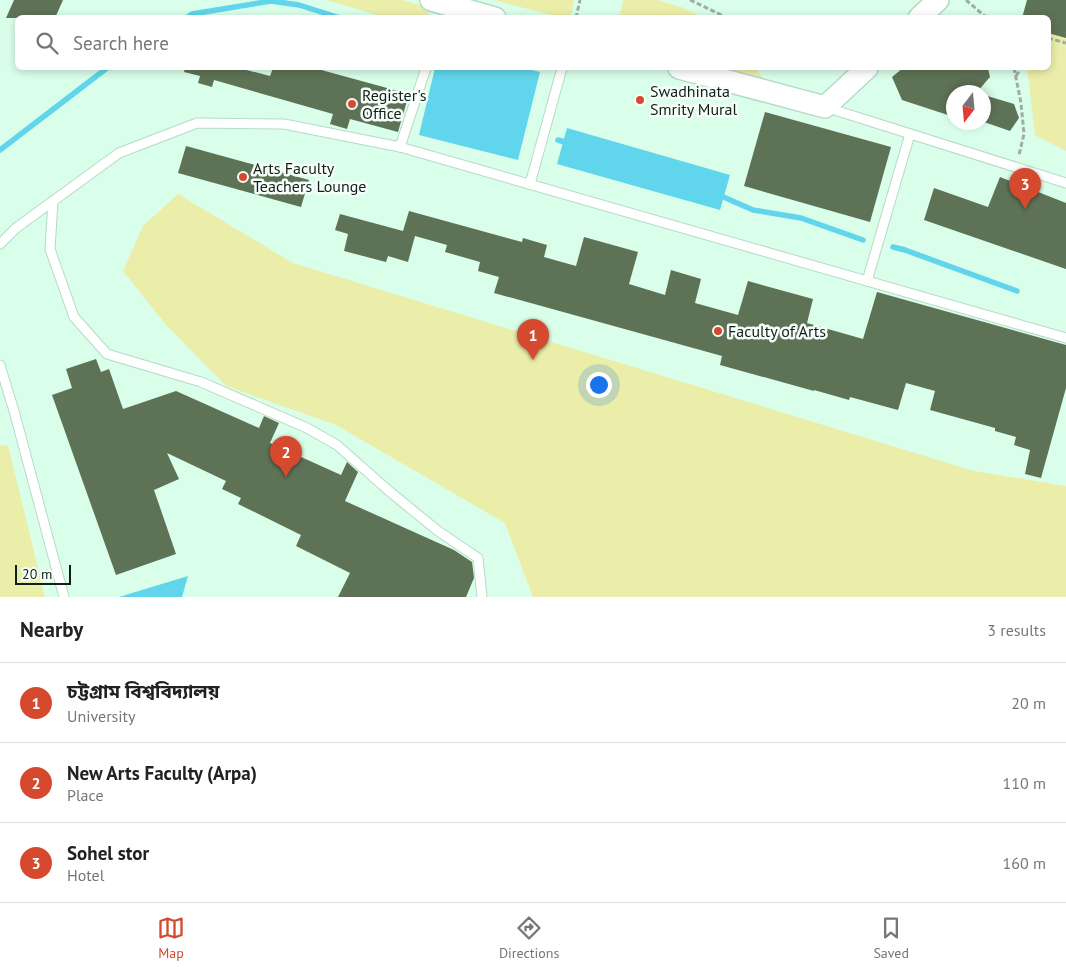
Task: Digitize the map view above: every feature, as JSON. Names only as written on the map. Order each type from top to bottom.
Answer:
[{"type":"street","points":[[922,15],[938,0]]},
{"type":"street","points":[[439,5],[482,15]]},
{"type":"street","points":[[686,70],[825,107],[865,70]]},
{"type":"lane","points":[[400,147],[425,70]]},
{"type":"lane","points":[[530,184],[561,70]]},
{"type":"lane","points":[[825,107],[1066,184]]},
{"type":"lane","points":[[0,244],[16,228],[119,153],[197,123],[284,124],[400,147],[1066,338]]},
{"type":"lane","points":[[867,281],[910,134]]},
{"type":"lane","points":[[53,201],[50,249],[74,317],[107,354],[201,382],[307,428],[337,445],[438,531],[478,558],[482,597]]},
{"type":"lane","points":[[0,365],[64,597]]},
{"type":"path","points":[[577,15],[580,0]]},
{"type":"path","points":[[690,0],[722,15]]},
{"type":"path","points":[[966,0],[984,15]]},
{"type":"path","points":[[1051,39],[1066,43]]},
{"type":"path","points":[[1014,70],[1024,134],[1015,168]]},
{"type":"path","points":[[1016,76],[1020,70]]},
{"type":"shaded area","points":[[0,0],[1066,0],[1066,597],[0,597]]},
{"type":"green space","points":[[326,0],[403,0],[430,8],[428,15],[377,15]]},
{"type":"green space","points":[[494,0],[574,0],[571,15],[551,15]]},
{"type":"green space","points":[[623,0],[657,0],[684,8],[698,15],[620,15]]},
{"type":"green space","points":[[1066,21],[1066,151],[1035,135],[1027,70],[1051,70],[1051,35]]},
{"type":"green space","points":[[733,70],[757,70],[763,79]]},
{"type":"green space","points":[[178,194],[293,263],[974,471],[1066,486],[1066,597],[533,597],[505,523],[336,425],[226,386],[167,326],[123,271],[143,226]]},
{"type":"green space","points":[[8,445],[45,597],[0,597],[0,446]]},
{"type":"water","points":[[435,70],[532,70],[540,72],[518,160],[419,135]]},
{"type":"water","points":[[567,128],[730,175],[720,210],[557,164]]},
{"type":"water","points":[[188,576],[182,597],[119,597]]},
{"type":"building","points":[[14,0],[63,0],[56,15],[15,15],[15,18],[6,18]]},
{"type":"building","points":[[1027,0],[1066,0],[1066,38],[1051,34],[1051,15],[1023,15]]},
{"type":"building","name":"Register's Office","points":[[184,70],[247,70],[270,76],[272,70],[321,70],[409,94],[398,132],[350,119],[347,129],[330,124],[333,114],[214,80],[212,87],[198,83],[200,76],[184,72]]},
{"type":"building","points":[[901,70],[988,70],[990,77],[983,85],[946,85],[946,114],[902,100],[892,77]]},
{"type":"building","points":[[991,97],[1014,104],[1019,118],[1010,131],[991,124]]},
{"type":"building","points":[[765,112],[891,147],[870,222],[744,186]]},
{"type":"building","name":"Arts Faculty Teachers Lounge","points":[[186,146],[309,180],[301,207],[178,173]]},
{"type":"building","points":[[1000,177],[1066,203],[1066,269],[924,220],[934,188],[988,207]]},
{"type":"building","name":"Faculty of Arts","points":[[409,211],[522,242],[523,238],[547,245],[544,257],[576,266],[584,237],[638,252],[629,284],[665,295],[671,270],[701,279],[695,303],[738,315],[748,281],[813,299],[807,323],[863,339],[877,292],[1066,345],[1066,388],[1041,478],[1025,474],[1030,450],[1014,445],[1016,437],[995,431],[995,428],[930,410],[935,391],[906,383],[898,410],[850,397],[849,400],[814,391],[720,365],[722,356],[494,293],[499,277],[478,271],[480,262],[445,252],[447,245],[415,236],[408,262],[388,256],[386,262],[344,251],[348,234],[335,230],[340,214],[403,231]]},
{"type":"building","points":[[96,359],[101,372],[109,369],[123,409],[176,391],[259,428],[264,416],[279,423],[270,443],[341,475],[347,462],[358,472],[345,501],[454,550],[472,562],[474,578],[466,597],[338,597],[350,573],[296,546],[301,535],[238,504],[241,498],[222,489],[226,481],[167,453],[179,479],[154,490],[176,554],[116,575],[52,395],[72,388],[66,369]]},
{"type":"waterway","points":[[190,15],[271,1],[299,5],[331,15]]},
{"type":"waterway","points":[[0,150],[104,70]]},
{"type":"waterway","points":[[558,140],[568,143]]},
{"type":"waterway","points":[[719,195],[753,210],[801,218],[863,240]]},
{"type":"waterway","points":[[893,247],[1017,291]]},
{"type":"place","name":"Swadhinata Smrity Mural","points":[[640,100]]},
{"type":"place","name":"Register's Office","points":[[352,104]]},
{"type":"place","name":"Arts Faculty Teachers Lounge","points":[[243,177]]},
{"type":"place","name":"Sohel stor","points":[[1025,209]]},
{"type":"place","name":"Faculty of Arts","points":[[718,331]]},
{"type":"place","name":"চট্টগ্রাম বিশ্ববিদ্যালয়","points":[[533,360]]},
{"type":"place","name":"New Arts Faculty (Arpa)","points":[[286,477]]}]
